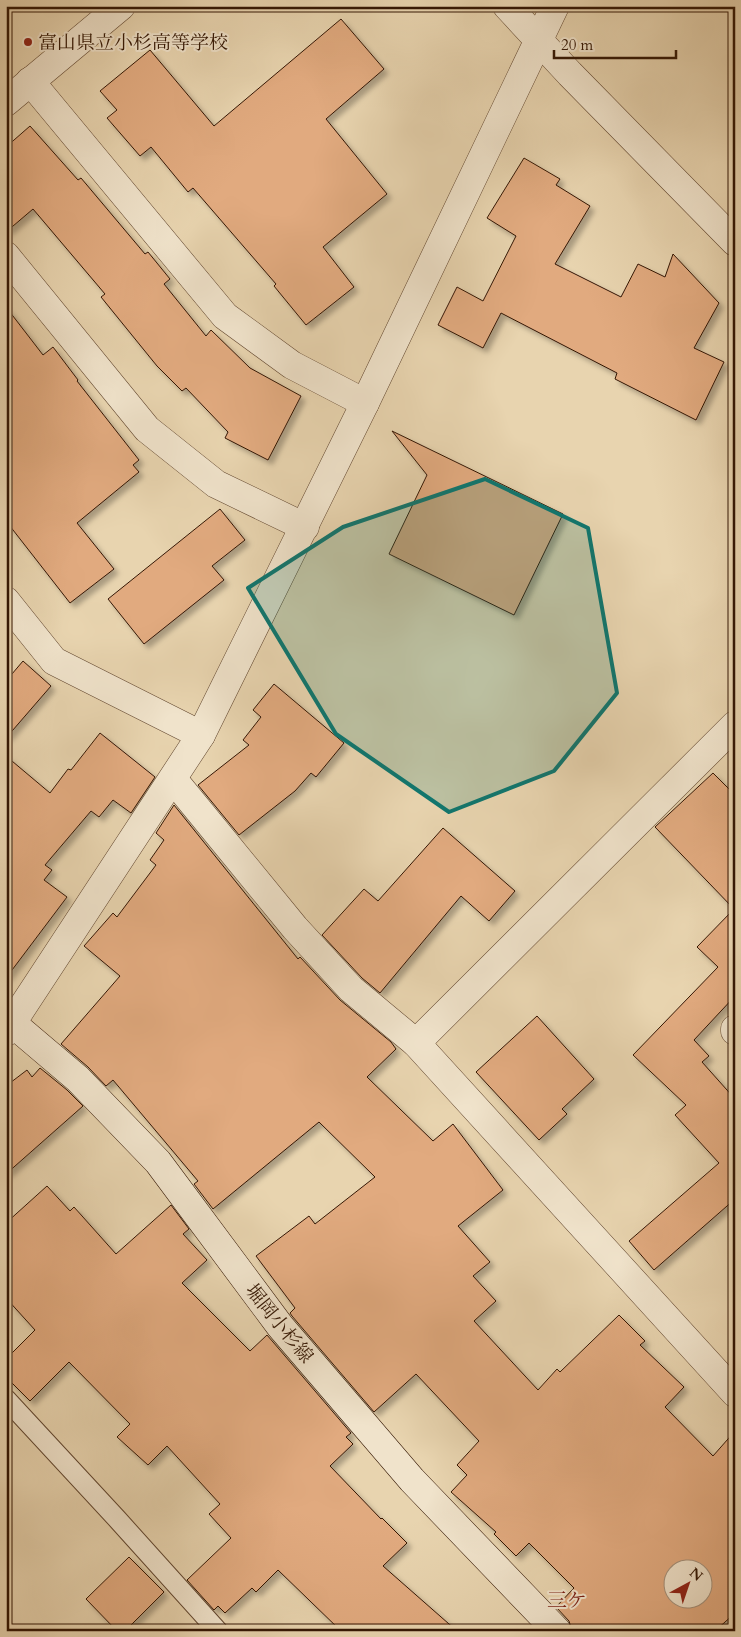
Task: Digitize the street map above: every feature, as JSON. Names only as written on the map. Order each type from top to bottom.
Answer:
[{"type":"street","points":[[6,102],[30,80],[121,6]]},
{"type":"street","points":[[507,6],[538,42],[735,242]]},
{"type":"street","points":[[8,1024],[201,735],[366,404],[555,6]]},
{"type":"street","points":[[30,80],[225,316],[292,365],[366,404]]},
{"type":"street","points":[[6,256],[147,429],[216,484],[305,527]]},
{"type":"street","points":[[6,602],[54,661],[201,735]]},
{"type":"street","points":[[416,1043],[735,725]]},
{"type":"street","points":[[173,779],[296,928],[351,989],[416,1043],[735,1394]]},
{"type":"street","name":"堀岡小杉線","points":[[8,1024],[78,1079],[158,1162],[298,1348],[412,1480],[557,1631]]},
{"type":"lane","points":[[6,1400],[218,1631]]},
{"type":"highlighted area","points":[[485,479],[588,528],[617,693],[554,771],[449,812],[336,734],[248,588],[343,527]]},
{"type":"building","points":[[341,19],[384,69],[326,119],[387,194],[323,247],[354,287],[306,325],[274,286],[276,284],[193,188],[188,192],[151,147],[140,156],[107,118],[117,110],[100,91],[150,50],[214,126]]},
{"type":"building","points":[[30,126],[78,180],[81,178],[145,254],[148,252],[170,279],[164,284],[206,336],[211,330],[250,368],[301,396],[268,460],[225,438],[228,432],[186,388],[182,391],[157,366],[101,297],[105,294],[33,209],[6,232],[6,147]]},
{"type":"building","points":[[524,158],[560,179],[556,185],[590,206],[555,264],[621,297],[638,264],[665,277],[673,254],[719,303],[694,348],[724,362],[696,420],[615,379],[617,373],[501,313],[483,348],[438,325],[457,287],[483,301],[516,236],[487,218]]},
{"type":"building","points":[[6,307],[43,355],[53,347],[139,460],[133,465],[139,472],[77,523],[114,569],[70,603],[6,521]]},
{"type":"building","points":[[392,431],[563,514],[514,615],[389,554],[427,475]]},
{"type":"building","points":[[220,509],[245,540],[212,566],[224,580],[144,644],[108,599]]},
{"type":"building","points":[[23,661],[51,686],[6,738],[6,681]]},
{"type":"building","points":[[274,684],[344,743],[316,777],[311,773],[295,791],[239,835],[198,785],[249,745],[243,740],[261,717],[253,710]]},
{"type":"building","points":[[100,733],[155,777],[131,813],[113,800],[99,817],[91,811],[45,865],[52,870],[44,880],[67,897],[6,978],[6,756],[50,793],[68,769],[71,770]]},
{"type":"building","points":[[713,773],[735,795],[735,996],[694,1040],[709,1056],[702,1062],[735,1099],[735,1199],[654,1270],[629,1241],[719,1163],[675,1115],[686,1105],[633,1055],[718,967],[697,947],[734,909],[655,827]]},
{"type":"building","points":[[174,805],[298,959],[300,957],[340,1000],[391,1042],[396,1049],[367,1077],[433,1141],[453,1124],[503,1190],[458,1226],[490,1262],[473,1276],[496,1301],[474,1321],[538,1390],[557,1369],[560,1372],[619,1315],[645,1341],[640,1345],[684,1387],[665,1407],[713,1456],[735,1431],[735,1613],[715,1631],[572,1631],[569,1621],[556,1607],[574,1588],[529,1543],[516,1556],[494,1534],[496,1532],[451,1492],[467,1475],[457,1465],[479,1441],[416,1374],[374,1412],[292,1316],[290,1313],[295,1308],[256,1256],[309,1216],[315,1224],[375,1177],[319,1122],[213,1209],[194,1184],[198,1181],[113,1080],[106,1086],[88,1067],[61,1044],[120,976],[84,946],[113,913],[117,917],[156,865],[150,860],[164,840],[156,833]]},
{"type":"building","points":[[443,828],[515,891],[489,921],[461,896],[380,993],[362,978],[322,935],[364,889],[378,901]]},
{"type":"building","points":[[537,1016],[594,1079],[562,1109],[567,1114],[539,1140],[476,1072]]},
{"type":"building","points":[[40,1068],[83,1106],[6,1174],[6,1086],[27,1070],[32,1077]]},
{"type":"building","points":[[47,1186],[70,1211],[74,1207],[116,1254],[171,1205],[189,1229],[183,1234],[207,1260],[182,1283],[250,1351],[267,1335],[351,1433],[346,1437],[353,1444],[330,1466],[407,1543],[383,1566],[457,1631],[341,1631],[278,1570],[256,1592],[252,1588],[225,1613],[218,1606],[214,1610],[187,1580],[231,1538],[209,1514],[220,1504],[167,1446],[148,1465],[117,1437],[130,1424],[69,1362],[30,1401],[6,1377],[6,1359],[35,1330],[6,1298],[6,1223]]},
{"type":"building","points":[[129,1557],[164,1592],[125,1631],[117,1631],[86,1599]]},
{"type":"place","name":"富山県立小杉高等学校","points":[[28,42]]},
{"type":"district","name":"三ケ","points":[[567,1600]]}]
